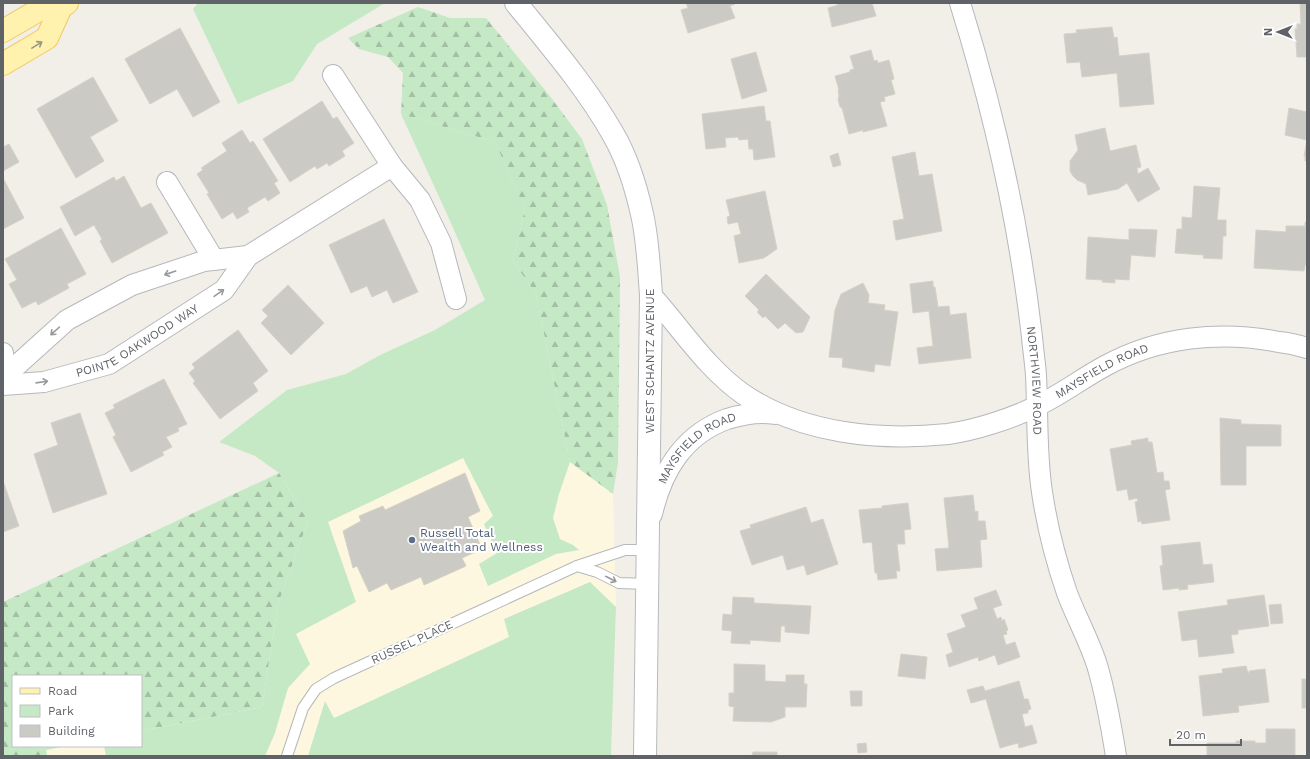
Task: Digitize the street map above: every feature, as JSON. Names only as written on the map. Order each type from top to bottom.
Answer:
[{"type":"main road","name":"WEST SCHANTZ AVENUE","points":[[516,3],[551,46],[594,104],[614,135],[628,166],[642,214],[648,251],[651,295],[645,756]]},
{"type":"main road","points":[[3,31],[39,10],[64,5]]},
{"type":"main road","points":[[3,64],[47,38],[64,5]]},
{"type":"street","name":"NORTHVIEW ROAD","points":[[960,3],[997,133],[1011,200],[1026,289],[1036,374],[1036,438],[1042,492],[1055,556],[1068,594],[1096,663],[1109,713],[1116,756]]},
{"type":"street","points":[[332,75],[392,166],[420,200],[441,243],[456,298]]},
{"type":"street","name":"POINTE OAKWOOD WAY","points":[[4,380],[44,382],[110,364],[224,290],[248,256],[392,166]]},
{"type":"street","points":[[167,182],[214,260]]},
{"type":"street","name":"POINTE OAKWOOD WAY","points":[[4,380],[67,320],[132,285],[204,261],[248,256]]},
{"type":"street","name":"MAYSFIELD ROAD","points":[[651,295],[722,377],[754,400],[785,416]]},
{"type":"street","name":"MAYSFIELD ROAD","points":[[648,541],[654,504],[658,490],[672,462],[688,442],[707,428],[736,416],[759,412],[785,416],[820,427],[859,434],[904,436],[949,434],[989,424],[1036,407],[1106,365],[1142,350],[1179,339],[1235,336],[1258,338],[1304,346]]},
{"type":"street","points":[[3,353],[4,380]]},
{"type":"lane","name":"RUSSEL PLACE","points":[[287,756],[303,708],[316,689],[334,678],[577,566],[648,541]]},
{"type":"lane","points":[[577,566],[598,572],[619,583],[648,584]]},
{"type":"shaded area","points":[[536,294],[570,462],[613,494],[616,607],[611,756],[47,756],[46,750],[60,747],[142,747],[142,730],[278,604],[308,521],[279,473],[255,456],[219,442],[287,390],[346,374],[380,355],[435,330]]},
{"type":"green space","points":[[198,3],[385,3],[317,44],[293,81],[238,104],[193,9]]},
{"type":"green space","points":[[418,7],[450,18],[486,18],[549,95],[582,139],[607,205],[620,277],[618,462],[613,494],[570,462],[536,294],[513,261],[525,209],[495,142],[401,114],[403,73],[388,57],[359,49],[348,38]]},
{"type":"green space","points":[[401,114],[495,142],[525,209],[513,261],[536,294],[570,462],[559,494],[553,518],[560,539],[573,545],[579,550],[556,554],[488,586],[479,564],[497,553],[484,524],[493,516],[463,458],[328,522],[356,602],[296,634],[310,664],[288,688],[275,733],[265,756],[106,756],[104,747],[142,747],[142,731],[262,707],[278,604],[308,521],[279,473],[255,456],[219,442],[287,390],[346,374],[380,355],[435,330],[485,300]]},
{"type":"green space","points":[[279,473],[308,521],[278,604],[262,707],[142,731],[142,675],[12,675],[12,747],[61,747],[46,750],[47,756],[3,756],[3,602]]},
{"type":"green space","points":[[590,582],[616,607],[611,756],[308,756],[325,701],[334,718],[509,637],[504,619]]},
{"type":"building","points":[[686,3],[735,3],[730,6],[735,18],[688,33],[681,10],[688,8]]},
{"type":"building","points":[[837,3],[872,3],[876,16],[832,27],[828,8],[838,5]]},
{"type":"building","points":[[1300,3],[1307,3],[1307,57],[1297,57],[1295,29],[1297,29],[1297,24],[1301,24]]},
{"type":"building","points":[[1112,27],[1114,38],[1117,37],[1119,56],[1149,53],[1154,104],[1120,107],[1117,73],[1082,77],[1080,62],[1067,63],[1064,34],[1077,33],[1076,30]]},
{"type":"building","points":[[180,28],[220,102],[193,117],[177,89],[150,104],[125,59]]},
{"type":"building","points":[[871,50],[874,61],[877,60],[878,63],[889,60],[894,79],[891,80],[895,94],[884,97],[885,101],[880,102],[887,126],[849,134],[838,99],[839,90],[835,76],[850,72],[850,70],[854,69],[850,56]]},
{"type":"building","points":[[756,52],[767,91],[742,99],[731,59]]},
{"type":"building","points":[[93,77],[118,121],[90,137],[104,161],[76,178],[37,109]]},
{"type":"building","points":[[322,101],[333,119],[337,117],[354,143],[342,151],[345,156],[329,166],[327,163],[317,169],[315,166],[290,182],[263,139]]},
{"type":"building","points":[[764,106],[766,121],[770,121],[775,157],[754,160],[753,149],[749,149],[748,139],[739,140],[738,137],[725,138],[726,147],[706,149],[702,114]]},
{"type":"building","points":[[1289,108],[1307,112],[1307,140],[1285,135]]},
{"type":"building","points":[[1105,128],[1110,151],[1136,145],[1141,167],[1137,168],[1138,174],[1148,168],[1160,189],[1138,202],[1127,183],[1118,189],[1088,195],[1086,184],[1077,180],[1070,171],[1070,161],[1078,150],[1075,135]]},
{"type":"building","points":[[242,130],[250,143],[253,141],[278,181],[274,183],[280,193],[268,201],[265,197],[247,208],[249,212],[237,219],[233,212],[222,219],[207,194],[209,193],[197,174],[203,170],[201,168],[227,151],[222,143]]},
{"type":"building","points":[[1307,140],[1307,161],[1305,161],[1304,156]]},
{"type":"building","points":[[9,144],[19,162],[3,171],[3,147]]},
{"type":"building","points":[[915,152],[919,176],[932,174],[942,231],[896,240],[893,221],[904,219],[892,157]]},
{"type":"building","points":[[838,153],[841,165],[833,167],[830,156]]},
{"type":"building","points":[[124,176],[141,208],[151,203],[168,233],[112,263],[100,241],[102,239],[94,225],[75,236],[60,207],[114,177],[116,181]]},
{"type":"building","points":[[3,178],[24,218],[3,229]]},
{"type":"building","points":[[1194,186],[1220,188],[1217,220],[1226,220],[1226,236],[1223,236],[1222,259],[1203,258],[1204,255],[1175,253],[1177,229],[1182,229],[1182,217],[1192,218]]},
{"type":"building","points":[[765,191],[777,249],[764,258],[739,263],[734,236],[741,234],[738,222],[728,224],[727,217],[730,216],[726,200]]},
{"type":"building","points":[[384,219],[418,292],[393,303],[387,290],[372,297],[367,286],[351,293],[329,245]]},
{"type":"building","points":[[1305,222],[1307,222],[1307,265],[1305,265],[1304,271],[1254,268],[1256,230],[1286,232],[1286,226],[1305,226]]},
{"type":"building","points":[[61,228],[86,274],[67,284],[69,288],[38,305],[36,301],[22,308],[9,284],[17,280],[5,259]]},
{"type":"building","points":[[1129,229],[1157,230],[1155,257],[1131,255],[1129,280],[1115,279],[1115,283],[1102,282],[1103,280],[1086,279],[1088,237],[1129,240]]},
{"type":"building","points":[[766,274],[810,317],[803,332],[796,333],[785,323],[778,329],[765,316],[763,318],[757,312],[759,310],[745,296]]},
{"type":"building","points":[[933,281],[938,307],[949,306],[950,315],[966,313],[971,358],[919,364],[917,348],[933,346],[929,311],[913,313],[910,284]]},
{"type":"building","points":[[863,283],[869,295],[868,303],[885,305],[884,310],[898,312],[890,366],[875,364],[874,372],[842,367],[843,358],[829,357],[835,310],[841,294]]},
{"type":"building","points":[[288,285],[324,323],[291,355],[261,323],[268,316],[262,310]]},
{"type":"building","points":[[238,330],[268,371],[253,383],[258,391],[220,419],[193,383],[195,381],[189,373],[195,368],[192,364]]},
{"type":"building","points":[[164,379],[187,424],[178,428],[179,431],[166,437],[172,447],[162,452],[164,455],[131,472],[113,437],[116,435],[105,413],[115,408],[113,405]]},
{"type":"building","points":[[80,413],[107,494],[53,513],[34,454],[58,445],[51,423]]},
{"type":"building","points":[[1220,418],[1241,420],[1241,424],[1281,425],[1281,446],[1246,446],[1246,485],[1221,485]]},
{"type":"building","points":[[1148,438],[1148,442],[1152,442],[1157,473],[1163,472],[1164,481],[1169,481],[1170,489],[1165,490],[1170,520],[1142,524],[1141,521],[1138,522],[1135,502],[1138,501],[1137,498],[1129,500],[1127,489],[1117,491],[1110,449],[1132,445],[1131,441]]},
{"type":"building","name":"Russell Total Wealth and Wellness","points":[[465,473],[480,511],[468,517],[482,549],[462,558],[466,566],[424,585],[421,577],[391,590],[387,583],[369,592],[357,566],[353,568],[343,531],[361,521],[359,516],[383,506],[385,510]]},
{"type":"building","points":[[3,481],[19,526],[3,532]]},
{"type":"building","points":[[973,495],[975,512],[978,511],[978,521],[985,521],[987,539],[980,540],[982,567],[937,571],[935,549],[949,548],[944,498]]},
{"type":"building","points":[[908,503],[911,529],[904,530],[905,544],[897,544],[900,571],[896,571],[897,578],[878,580],[877,573],[875,573],[872,542],[863,543],[859,510],[882,508],[882,506]]},
{"type":"building","points":[[806,507],[811,523],[823,519],[838,564],[807,575],[804,565],[787,570],[783,555],[752,565],[740,531],[751,528],[750,525]]},
{"type":"building","points":[[1200,542],[1203,565],[1212,564],[1214,582],[1187,585],[1188,589],[1179,590],[1179,588],[1163,590],[1160,566],[1163,565],[1161,546]]},
{"type":"building","points":[[996,590],[1002,605],[993,608],[997,619],[1001,617],[1002,621],[1004,619],[1008,630],[1006,631],[1007,634],[1003,635],[1006,645],[1015,642],[1020,657],[998,665],[995,655],[979,661],[978,657],[949,667],[946,655],[953,652],[947,634],[966,627],[961,615],[978,609],[974,598]]},
{"type":"building","points":[[1264,595],[1269,626],[1238,630],[1238,634],[1231,635],[1234,653],[1199,657],[1197,639],[1182,641],[1178,612],[1228,605],[1227,600]]},
{"type":"building","points":[[733,597],[754,598],[754,603],[811,606],[809,634],[785,632],[785,626],[781,626],[780,642],[750,640],[750,644],[731,643],[732,631],[722,630],[723,614],[732,615]]},
{"type":"building","points":[[1281,604],[1283,623],[1271,624],[1269,605]]},
{"type":"building","points":[[901,654],[927,657],[925,679],[898,676]]},
{"type":"building","points":[[734,664],[765,665],[765,681],[786,682],[786,675],[804,675],[804,684],[807,684],[806,707],[785,707],[785,717],[771,722],[733,721],[734,707],[729,706],[729,693],[734,693]]},
{"type":"building","points":[[1246,666],[1248,673],[1249,671],[1265,669],[1269,702],[1238,706],[1239,712],[1203,716],[1199,676],[1223,673],[1222,669]]},
{"type":"building","points":[[1302,679],[1307,679],[1307,708],[1302,708]]},
{"type":"building","points":[[1019,681],[1024,699],[1028,699],[1031,709],[1028,710],[1028,713],[1022,714],[1025,727],[1032,725],[1037,743],[1019,748],[1018,743],[1000,748],[986,699],[971,703],[967,690],[983,686],[985,691]]},
{"type":"building","points":[[850,691],[862,691],[862,706],[851,706]]},
{"type":"building","points":[[1266,729],[1295,729],[1295,756],[1207,756],[1207,743],[1236,743],[1236,741],[1255,741],[1255,743],[1266,743]]},
{"type":"building","points":[[866,743],[867,752],[858,753],[857,744]]},
{"type":"building","points":[[753,752],[777,752],[777,756],[752,756]]},
{"type":"place","name":"Russell Total Wealth and Wellness","points":[[412,540]]}]
